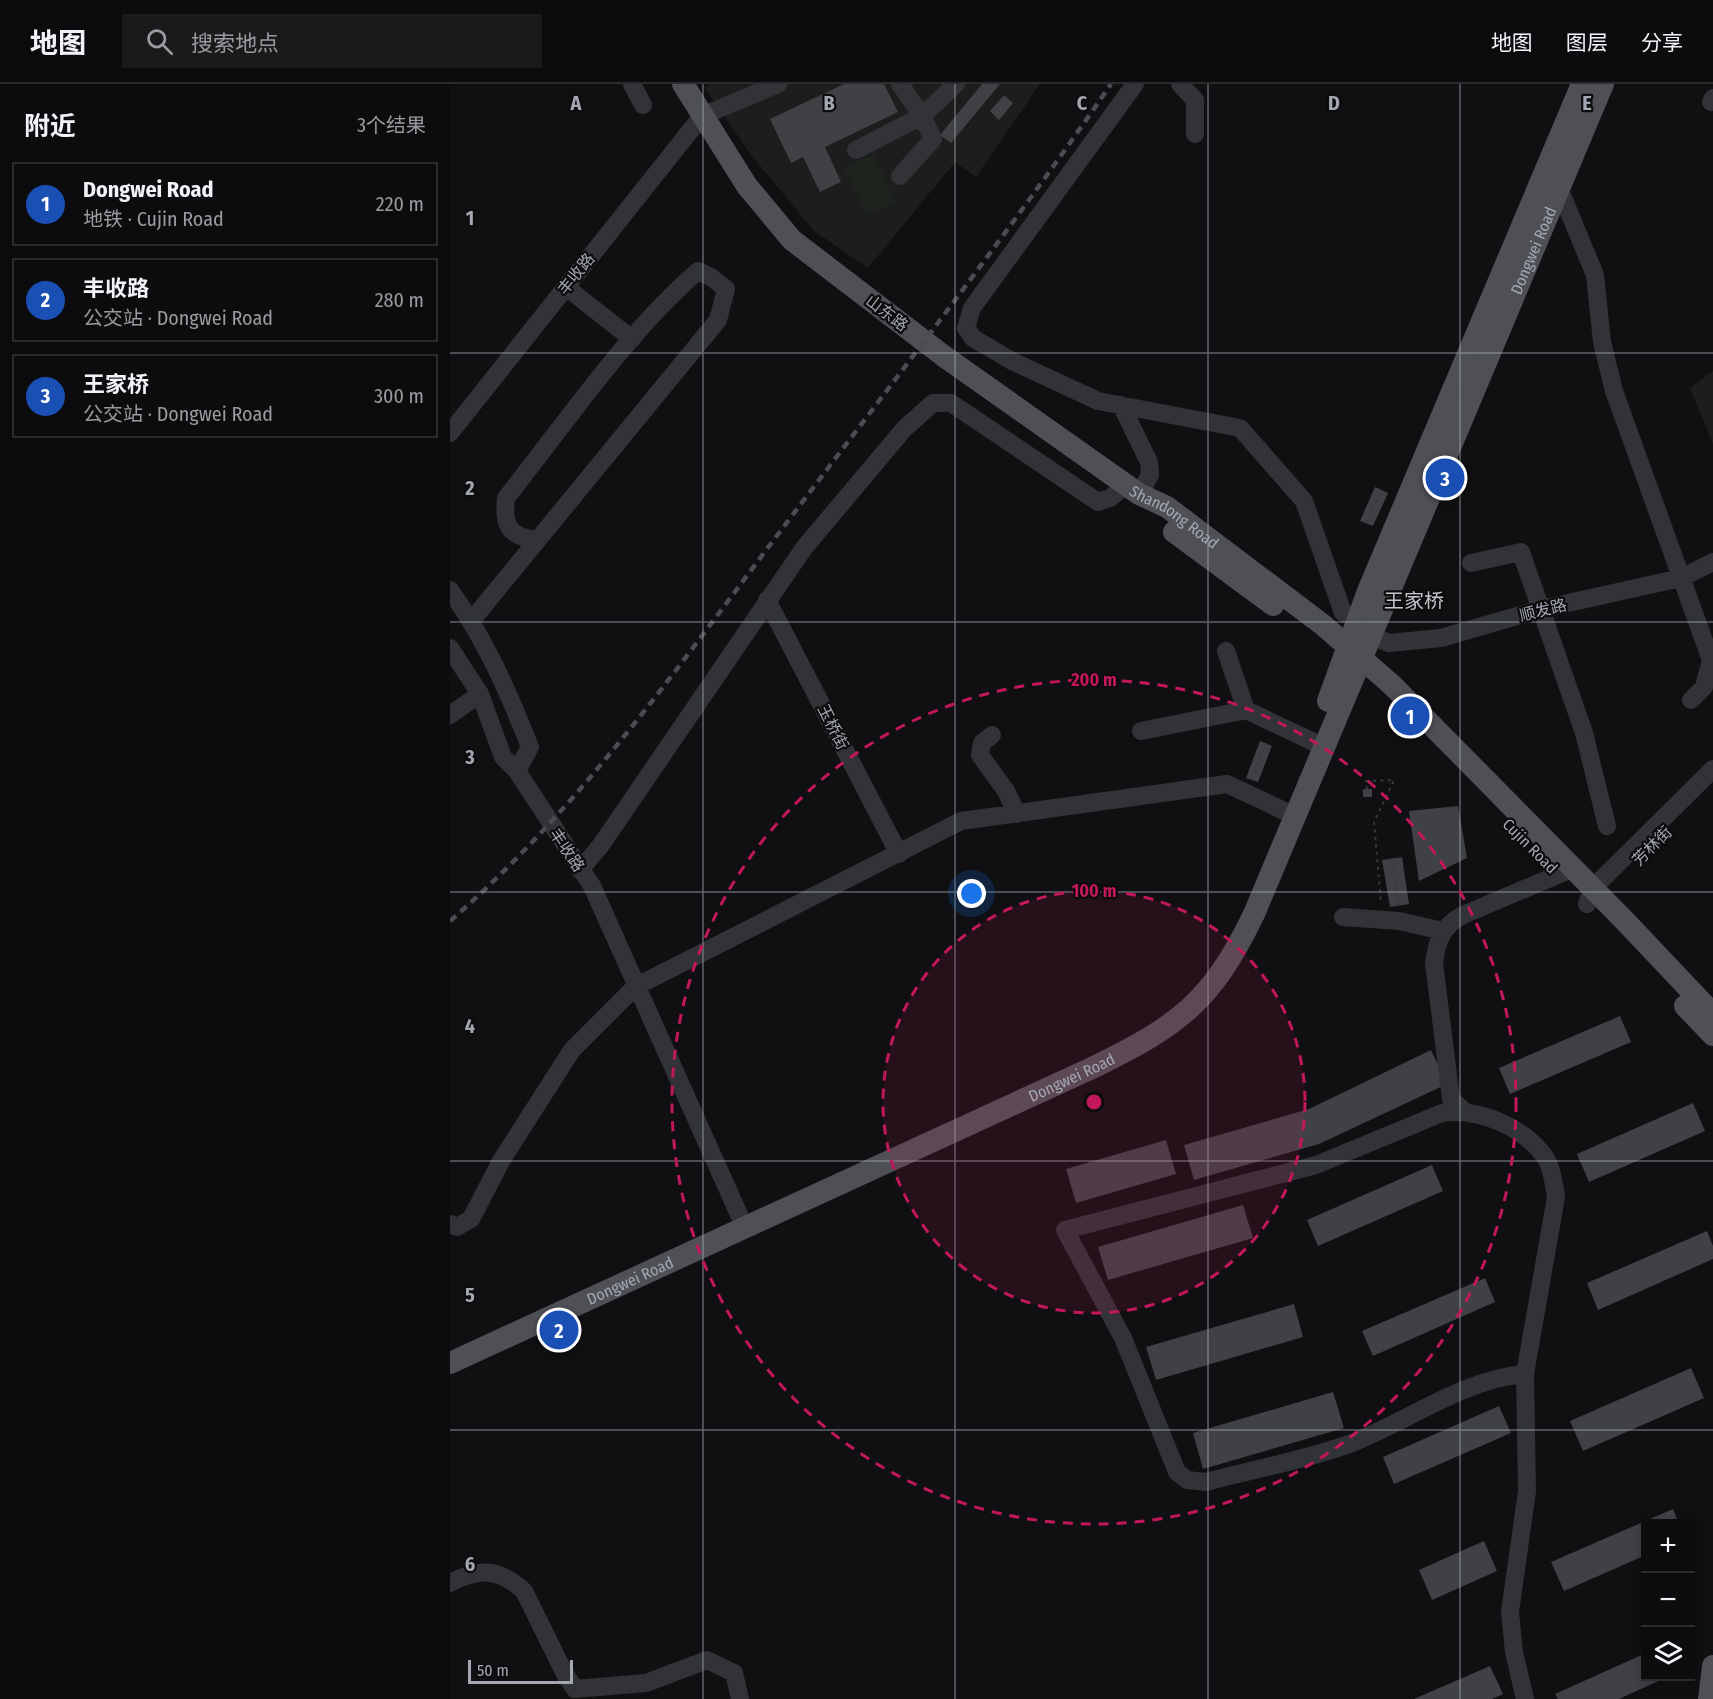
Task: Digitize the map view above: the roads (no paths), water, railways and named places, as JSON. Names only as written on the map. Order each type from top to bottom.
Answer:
[{"type":"main road","name":"山东路","points":[[683,84],[747,186],[792,240],[945,357],[1132,490]]},
{"type":"main road","name":"Dongwei Road","points":[[450,1363],[1086,1056],[1152,1021],[1176,1004],[1212,963],[1228,936],[1289,814],[1582,84]]},
{"type":"main road","name":"Dongwei Road","points":[[1364,628],[1603,84]]},
{"type":"main road","name":"Shandong Road","points":[[1132,490],[1167,507],[1224,549],[1352,660]]},
{"type":"main road","name":"Cujin Road","points":[[1352,660],[1713,1014]]},
{"type":"main road","name":"Cujin Road","points":[[1594,896],[1713,1035]]},
{"type":"main road","name":"Dongwei Road","points":[[450,1348],[742,1221]]},
{"type":"main road","points":[[1709,1699],[1713,1666]]},
{"type":"street","points":[[632,84],[644,105]]},
{"type":"street","points":[[702,116],[778,84]]},
{"type":"street","points":[[900,84],[922,116],[933,139],[900,176]]},
{"type":"street","points":[[856,150],[922,116],[956,84]]},
{"type":"street","points":[[1135,84],[972,308],[966,328],[973,338],[1012,361],[1098,400],[1240,428],[1304,501],[1343,613],[1364,628]]},
{"type":"street","points":[[1180,84],[1195,100],[1195,134]]},
{"type":"street","name":"丰收路","points":[[450,433],[702,116]]},
{"type":"street","points":[[1559,188],[1595,275],[1602,342],[1614,392],[1711,660],[1704,687],[1691,700]]},
{"type":"street","points":[[472,620],[538,540],[718,320],[726,289],[711,277],[698,271],[679,287],[632,339],[506,498],[504,518],[508,528],[523,538],[538,540]]},
{"type":"street","points":[[566,287],[632,339]]},
{"type":"street","points":[[580,870],[602,845],[804,548],[896,438],[933,403],[951,404],[1098,502],[1132,490],[1150,475],[1149,462],[1120,405]]},
{"type":"street","points":[[1471,563],[1521,552],[1584,733],[1607,826]]},
{"type":"street","name":"顺发路","points":[[1364,628],[1389,643],[1441,638],[1541,609],[1681,578],[1713,562]]},
{"type":"street","points":[[450,590],[472,620],[500,671],[530,747],[517,771]]},
{"type":"street","name":"玉桥街","points":[[767,600],[899,854]]},
{"type":"street","name":"丰收路","points":[[450,648],[480,694],[503,757],[517,771],[592,886],[635,987],[742,1221]]},
{"type":"street","points":[[1226,651],[1246,710]]},
{"type":"street","points":[[450,715],[480,694]]},
{"type":"street","points":[[1141,731],[1246,710],[1318,744]]},
{"type":"street","points":[[992,735],[982,743],[980,755],[1006,791],[1017,814]]},
{"type":"street","points":[[1594,896],[1713,769]]},
{"type":"street","points":[[450,1224],[457,1227],[471,1219],[501,1161],[572,1050],[635,987],[962,821],[1227,784],[1289,814]]},
{"type":"street","name":"芳林街","points":[[1594,896],[1713,784]]},
{"type":"street","points":[[1525,1699],[1514,1652],[1510,1612],[1527,1491],[1525,1374],[1556,1197],[1545,1157],[1524,1137],[1507,1125],[1463,1110],[1451,1099],[1434,963],[1437,943],[1450,922],[1566,872]]},
{"type":"street","points":[[1343,917],[1399,921],[1443,931]]},
{"type":"street","points":[[1463,1110],[1442,1113],[1316,1165],[1065,1230],[1123,1338],[1177,1472],[1187,1480],[1206,1482],[1351,1443],[1481,1384],[1507,1376],[1525,1374]]},
{"type":"street","points":[[450,1582],[468,1574],[491,1572],[513,1581],[524,1591],[565,1674],[575,1689],[646,1683],[707,1660],[734,1673],[740,1699]]},
{"type":"railway","points":[[450,921],[497,878],[541,832],[625,736],[948,310],[1031,198],[1111,84]]},
{"type":"place","name":"王家桥","points":[[1445,478]]},
{"type":"place","name":"Dongwei Road","points":[[1410,716]]},
{"type":"place","name":"丰收路","points":[[559,1330]]},
{"type":"district","name":"王家桥","points":[[1414,601]]}]
